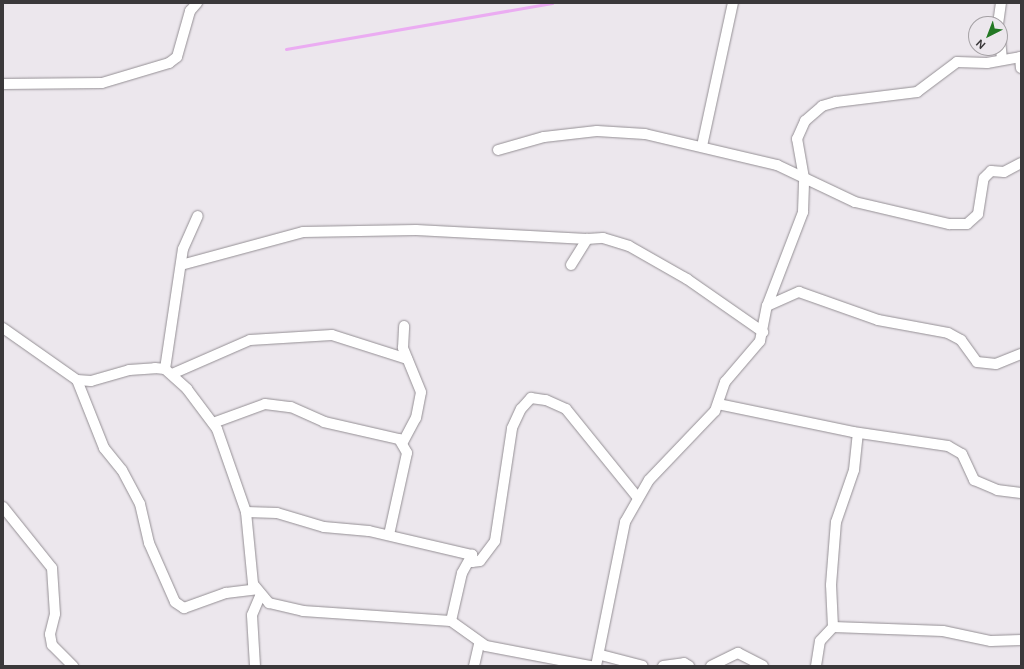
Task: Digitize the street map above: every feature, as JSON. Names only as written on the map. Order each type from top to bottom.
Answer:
[{"type":"street","points":[[702,146],[733,3]]},
{"type":"street","points":[[999,16],[1001,3]]},
{"type":"street","points":[[3,84],[102,83],[169,63],[177,57],[193,6]]},
{"type":"street","points":[[596,666],[601,655],[619,543],[625,522],[638,498],[660,465],[715,411],[725,382],[760,341],[767,306],[803,212],[804,178],[797,139],[805,121],[822,106],[866,96],[906,95],[917,92],[957,62],[987,63],[1002,58],[1020,57],[1021,68]]},
{"type":"street","points":[[498,150],[544,137],[597,131],[644,134],[702,146],[750,161],[777,165],[804,178],[823,190],[882,211],[967,224],[978,214],[984,178],[991,171],[1004,172],[1021,163]]},
{"type":"street","points":[[198,216],[190,230],[180,266],[168,372],[213,422],[246,512],[249,568],[259,592],[269,603],[303,611],[451,621],[479,644],[591,666]]},
{"type":"street","points":[[180,266],[303,232],[416,230],[587,240],[603,238],[648,255],[763,332]]},
{"type":"street","points":[[571,266],[587,240]]},
{"type":"street","points":[[767,306],[799,292],[878,320],[948,333],[960,340],[977,362],[996,364],[1021,354]]},
{"type":"street","points":[[389,535],[407,453],[403,442],[416,418],[421,392],[403,348],[404,326]]},
{"type":"street","points":[[3,328],[77,380],[91,381],[129,370],[168,372],[250,340],[332,335],[407,359]]},
{"type":"street","points":[[77,380],[104,448],[122,470],[140,504],[149,543],[175,602],[184,608],[226,592],[259,592]]},
{"type":"street","points":[[472,555],[472,562],[480,561],[496,541],[512,428],[521,408],[531,398],[546,400],[566,409],[638,498]]},
{"type":"street","points":[[213,422],[265,404],[291,406],[324,422],[403,442]]},
{"type":"street","points":[[718,404],[858,433],[948,446],[962,454],[974,480],[997,490],[1021,493]]},
{"type":"street","points":[[816,666],[820,641],[833,627],[830,585],[836,522],[854,470],[858,433]]},
{"type":"street","points":[[3,507],[52,568],[55,614],[50,634],[52,645],[72,666]]},
{"type":"street","points":[[246,512],[277,513],[324,527],[389,535],[472,555]]},
{"type":"street","points":[[451,621],[460,579],[472,555]]},
{"type":"street","points":[[255,666],[252,615],[259,592]]},
{"type":"street","points":[[833,627],[943,631],[991,641],[1021,640]]},
{"type":"street","points":[[474,666],[479,644]]},
{"type":"street","points":[[711,666],[738,653],[763,666]]},
{"type":"street","points":[[601,655],[643,666]]},
{"type":"street","points":[[663,666],[684,663],[690,666]]},
{"type":"waterway","points":[[286,49],[552,3]]}]
